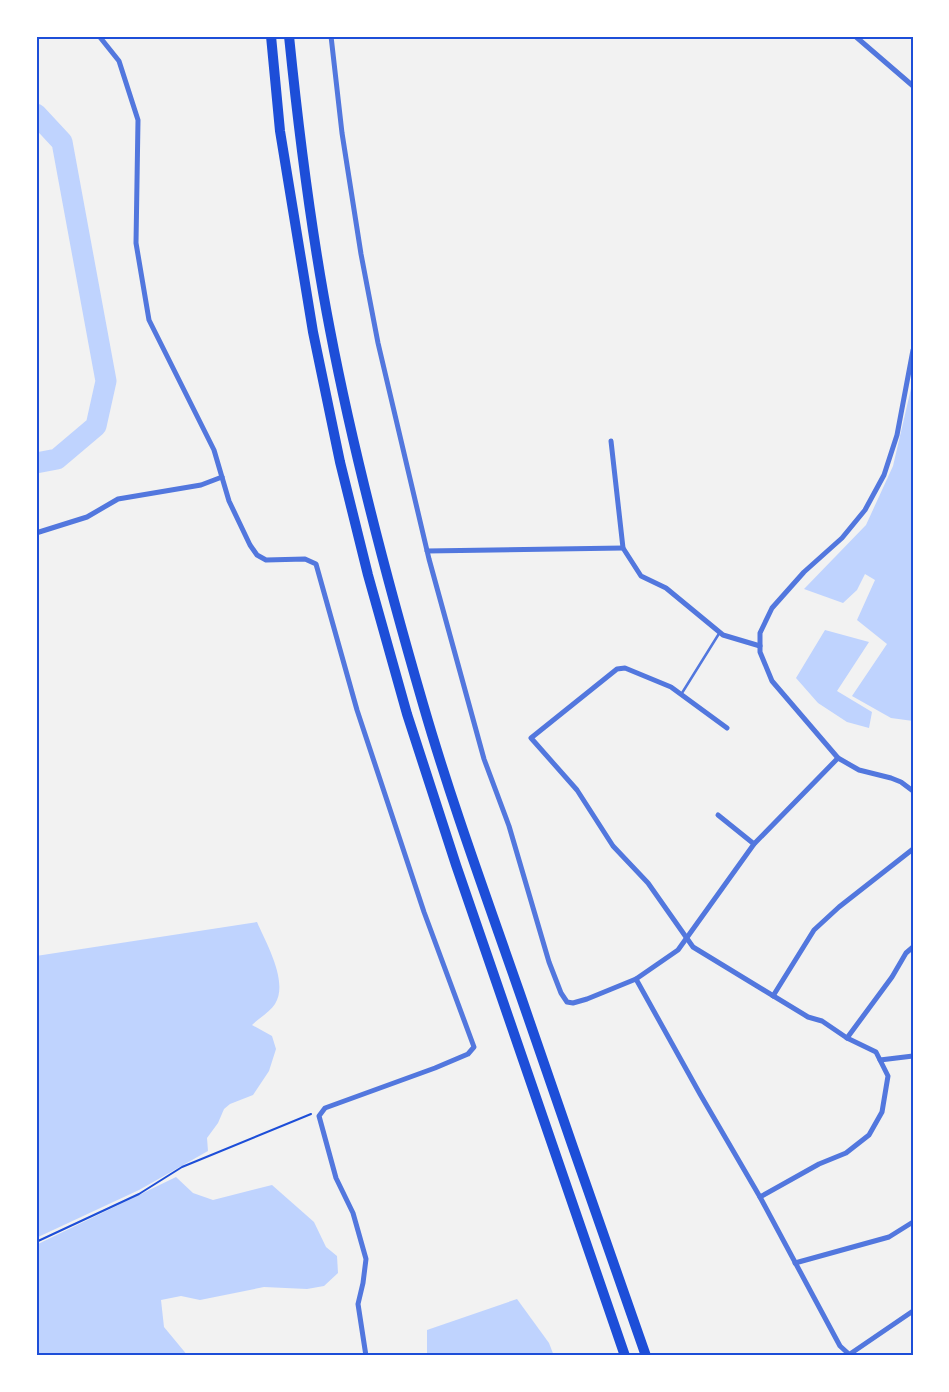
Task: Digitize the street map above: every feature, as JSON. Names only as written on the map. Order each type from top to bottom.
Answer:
[{"type":"highway","points":[[271,36],[280,131],[313,332],[340,462],[368,575],[407,714],[456,865],[625,1356]]},
{"type":"highway","points":[[289,36],[299,137],[328,321],[356,455],[386,570],[424,707],[471,854],[646,1356]]},
{"type":"street","points":[[99,36],[119,61],[138,120],[136,243],[150,320],[214,450],[229,501],[250,545],[257,555],[266,560],[305,559],[316,564],[357,710],[424,912],[474,1047],[468,1054],[435,1068],[325,1108],[319,1116],[336,1178],[353,1214],[366,1259],[358,1304],[366,1356]]},
{"type":"street","points":[[331,36],[342,133],[361,254],[378,343],[427,551],[484,759],[509,826],[549,962],[561,993],[567,1002],[573,1003],[636,979],[678,950],[754,844],[838,758]]},
{"type":"street","points":[[855,36],[913,86]]},
{"type":"street","points":[[913,350],[897,434],[884,475],[865,510],[842,538],[804,572],[772,608],[760,633],[760,652],[772,681],[838,758],[859,770],[901,782],[913,791]]},
{"type":"street","points":[[611,442],[623,548],[641,576],[666,588],[724,635],[760,646]]},
{"type":"street","points":[[36,533],[87,517],[118,499],[201,485],[222,477]]},
{"type":"street","points":[[427,551],[623,548]]},
{"type":"street","points":[[727,728],[671,687],[625,668],[617,669],[531,738],[577,790],[613,846],[648,883],[692,947],[808,1017],[822,1021],[847,1038],[876,1052],[888,1076],[882,1112],[869,1135],[846,1154],[819,1164],[760,1197]]},
{"type":"street","points":[[718,815],[754,844]]},
{"type":"street","points":[[774,996],[814,930],[839,907],[913,849]]},
{"type":"street","points":[[847,1038],[892,977],[906,953],[913,947]]},
{"type":"street","points":[[636,979],[760,1197],[840,1346],[851,1355],[913,1311]]},
{"type":"street","points":[[880,1060],[913,1056]]},
{"type":"street","points":[[795,1263],[889,1237],[913,1222]]},
{"type":"lane","points":[[681,695],[720,632]]},
{"type":"path","points":[[36,1242],[139,1194],[182,1167],[325,1108]]},
{"type":"water","points":[[913,380],[913,721],[891,718],[852,696],[887,644],[857,620],[875,580],[865,574],[857,590],[843,603],[804,589],[866,525],[893,466]]},
{"type":"water","points":[[825,630],[869,642],[837,691],[872,712],[869,728],[847,722],[818,703],[796,678]]},
{"type":"water","points":[[257,922],[275,963],[278,974],[279,995],[270,1010],[252,1025],[272,1036],[276,1049],[269,1071],[253,1095],[230,1104],[224,1109],[218,1123],[207,1138],[208,1151],[139,1190],[36,1238],[36,956]]},
{"type":"water","points":[[176,1177],[193,1193],[213,1200],[272,1185],[314,1222],[326,1247],[337,1256],[338,1273],[324,1286],[307,1289],[264,1287],[200,1300],[181,1296],[161,1300],[164,1327],[188,1356],[36,1356],[36,1245]]},
{"type":"water","points":[[517,1299],[549,1343],[554,1356],[427,1356],[427,1330]]},
{"type":"waterway","points":[[36,114],[62,142],[106,381],[96,426],[57,459],[36,463]]}]
